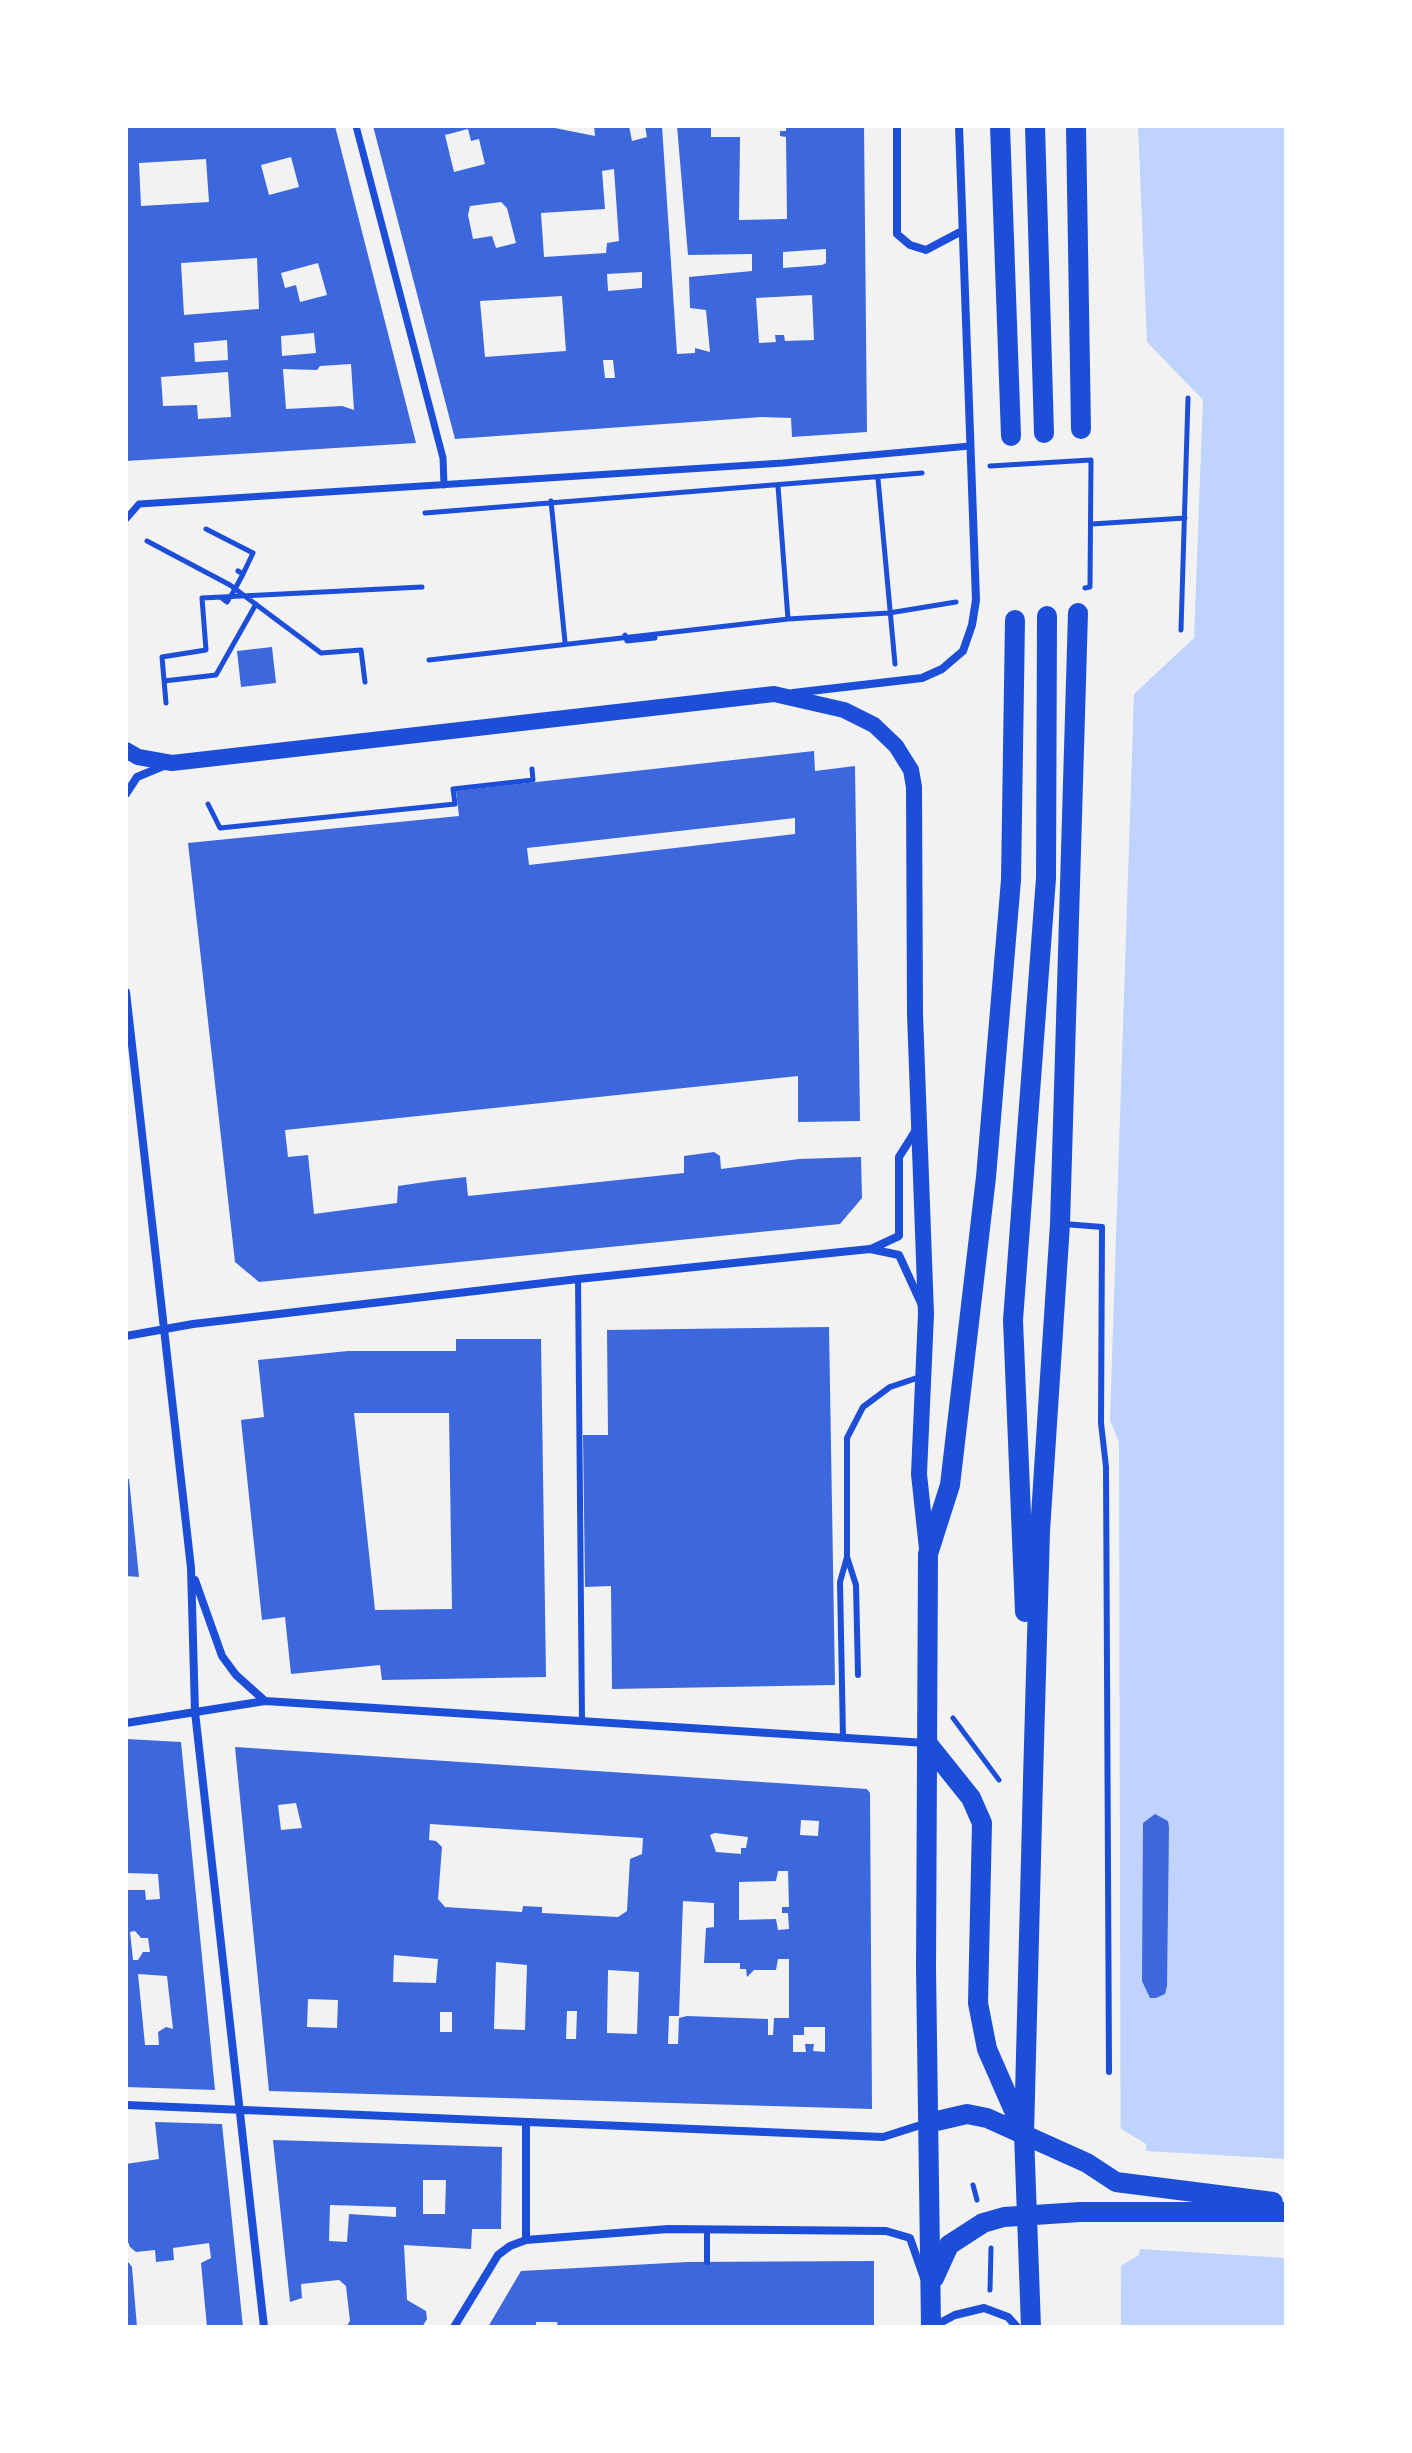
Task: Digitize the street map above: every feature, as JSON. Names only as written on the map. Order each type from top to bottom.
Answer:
[{"type":"main road","points":[[1000,126],[1011,436]]},
{"type":"main road","points":[[1035,126],[1044,433]]},
{"type":"main road","points":[[1076,126],[1081,429]]},
{"type":"main road","points":[[1031,2327],[1024,2134],[1033,1780],[1040,1531],[1060,1224],[1078,613]]},
{"type":"main road","points":[[1033,1780],[1013,1320],[1046,878],[1047,616]]},
{"type":"main road","points":[[928,1554],[950,1485],[986,1177],[1011,880],[1015,620]]},
{"type":"main road","points":[[126,750],[138,757],[172,763],[774,694],[844,710],[874,725],[896,746],[911,770],[914,787],[915,1014],[926,1314],[919,1474],[928,1554],[931,2327]]},
{"type":"main road","points":[[927,1743],[971,1798],[982,1823],[978,2003],[987,2049],[1024,2134]]},
{"type":"main road","points":[[928,2123],[967,2114],[987,2118],[1087,2163],[1116,2182],[1286,2203]]},
{"type":"main road","points":[[929,2294],[938,2265],[949,2245],[983,2223],[1028,2214],[1286,2212]]},
{"type":"street","points":[[356,126],[443,458],[444,485]]},
{"type":"street","points":[[897,126],[897,234],[910,245],[926,250],[962,231]]},
{"type":"street","points":[[774,694],[922,678],[942,669],[963,651],[976,600],[959,126]]},
{"type":"street","points":[[126,519],[139,504],[783,463],[970,446]]},
{"type":"street","points":[[126,794],[137,777],[172,763]]},
{"type":"street","points":[[126,992],[191,1568],[195,1712],[264,2327]]},
{"type":"street","points":[[870,1249],[899,1236],[899,1157],[921,1123]]},
{"type":"street","points":[[126,1336],[578,1279],[870,1249],[899,1255],[926,1314]]},
{"type":"street","points":[[191,1568],[222,1656],[236,1675],[265,1701]]},
{"type":"street","points":[[126,1723],[265,1701],[927,1743]]},
{"type":"street","points":[[126,2105],[883,2137],[928,2123]]},
{"type":"street","points":[[526,2124],[526,2240]]},
{"type":"street","points":[[454,2327],[498,2255],[510,2246],[526,2240],[668,2229],[886,2231],[910,2238],[929,2294]]},
{"type":"street","points":[[931,2327],[955,2315],[984,2308],[1008,2317],[1017,2327]]},
{"type":"lane","points":[[1060,1224],[1102,1227],[1101,1423],[1106,1467],[1109,2072]]},
{"type":"lane","points":[[578,1279],[582,1721]]},
{"type":"lane","points":[[843,1738],[840,1582],[847,1557],[847,1438],[863,1407],[890,1387],[923,1376]]},
{"type":"lane","points":[[847,1557],[856,1585],[858,1675]]},
{"type":"lane","points":[[707,2229],[707,2262]]},
{"type":"path","points":[[1181,630],[1188,398]]},
{"type":"path","points":[[989,466],[1091,460],[1090,587],[1077,589]]},
{"type":"path","points":[[425,513],[551,501],[878,479],[931,471]]},
{"type":"path","points":[[878,479],[895,664]]},
{"type":"path","points":[[778,486],[788,619]]},
{"type":"path","points":[[551,501],[565,642]]},
{"type":"path","points":[[1092,524],[1185,518]]},
{"type":"path","points":[[206,529],[253,553],[240,572],[227,602],[223,599]]},
{"type":"path","points":[[147,541],[235,589],[321,653],[361,650],[365,682]]},
{"type":"path","points":[[166,703],[162,657],[206,650],[202,598],[422,587]]},
{"type":"path","points":[[429,660],[625,635],[788,619],[889,613],[957,602]]},
{"type":"path","points":[[164,681],[216,675],[256,604]]},
{"type":"path","points":[[625,635],[627,641],[655,638]]},
{"type":"path","points":[[208,804],[220,828],[455,804],[453,789],[533,780],[532,769]]},
{"type":"path","points":[[953,1717],[999,1780]]},
{"type":"water","points":[[1138,126],[1286,126],[1286,2327],[1121,2327],[1119,1442],[1110,1420],[1134,694],[1194,638],[1203,400],[1147,342]]},
{"type":"pier","points":[[1118,2127],[1146,2144],[1146,2151],[1286,2159],[1286,2258],[1140,2249],[1139,2255],[1117,2268]]},
{"type":"building","points":[[126,126],[335,126],[416,443],[126,461]],"holes":[[[291,157],[299,187],[269,195],[261,165]],[[206,159],[209,202],[141,206],[139,163]],[[257,258],[259,309],[184,315],[181,263]],[[318,263],[327,295],[300,302],[296,285],[285,288],[281,273]],[[314,333],[316,353],[282,356],[281,336]],[[227,340],[228,360],[195,362],[194,343]],[[351,364],[354,410],[342,406],[286,409],[283,369],[317,370],[320,366]],[[228,372],[231,417],[198,419],[197,405],[163,406],[161,377]]]},
{"type":"building","points":[[373,126],[545,126],[595,136],[594,126],[629,126],[632,141],[647,137],[645,126],[662,126],[677,354],[695,353],[695,348],[710,352],[706,310],[690,308],[689,277],[752,271],[752,254],[688,255],[677,126],[711,126],[711,137],[740,137],[739,220],[787,219],[786,137],[780,136],[780,131],[786,131],[786,126],[864,126],[867,432],[792,437],[791,418],[762,417],[455,439]],"holes":[[[468,129],[471,141],[479,139],[485,164],[454,172],[445,135]],[[614,169],[619,241],[607,243],[606,253],[544,257],[541,213],[605,209],[602,171]],[[501,202],[507,208],[516,243],[496,248],[492,236],[473,239],[468,215],[470,206]],[[826,249],[826,263],[822,265],[783,268],[783,252]],[[642,272],[642,288],[608,291],[607,274]],[[812,295],[814,340],[785,341],[784,335],[775,335],[776,342],[759,343],[756,298]],[[562,296],[566,351],[485,357],[480,301]],[[603,360],[613,360],[615,378],[605,378]]]},
{"type":"building","points":[[272,647],[276,683],[241,687],[237,651]]},
{"type":"building","points":[[814,751],[815,771],[855,766],[860,1121],[798,1122],[798,1076],[285,1130],[288,1157],[308,1155],[314,1214],[397,1203],[398,1186],[466,1177],[468,1196],[684,1173],[684,1156],[714,1152],[720,1156],[721,1169],[799,1159],[861,1157],[862,1198],[840,1224],[259,1282],[235,1262],[188,843],[459,816],[456,791]],"holes":[[[795,818],[795,834],[529,865],[527,848]]]},
{"type":"building","points":[[829,1327],[835,1685],[612,1689],[611,1586],[585,1587],[583,1435],[608,1435],[607,1330]]},
{"type":"building","points":[[456,1339],[541,1339],[546,1677],[382,1680],[380,1665],[291,1674],[285,1617],[262,1620],[241,1420],[264,1417],[258,1360],[348,1351],[456,1351]],"holes":[[[354,1413],[449,1413],[452,1609],[375,1610]]]},
{"type":"building","points":[[126,1478],[129,1479],[139,1577],[126,1576]]},
{"type":"building","points":[[126,1739],[181,1742],[215,2090],[126,2087],[126,1890],[145,1890],[146,1900],[160,1899],[158,1874],[126,1873]],"holes":[[[135,1931],[141,1938],[148,1938],[150,1952],[143,1952],[138,1960],[133,1960],[130,1932]],[[138,1974],[167,1976],[173,2029],[166,2027],[158,2032],[159,2045],[145,2045]]]},
{"type":"building","points":[[235,1747],[867,1789],[870,1793],[872,2109],[269,2091]],"holes":[[[296,1803],[302,1828],[281,1830],[278,1805]],[[801,1820],[819,1821],[818,1836],[800,1835]],[[430,1824],[643,1838],[642,1854],[630,1859],[627,1911],[618,1917],[542,1913],[542,1907],[523,1906],[522,1912],[445,1907],[438,1899],[442,1847],[436,1841],[429,1840]],[[710,1835],[748,1837],[741,1854],[716,1852]],[[778,1871],[788,1871],[789,1907],[782,1907],[782,1913],[788,1913],[789,1929],[778,1930],[776,1919],[739,1920],[739,1882],[776,1881]],[[683,1901],[714,1903],[714,1927],[706,1928],[704,1963],[740,1963],[740,1969],[746,1969],[747,1977],[754,1970],[776,1970],[778,1959],[789,1959],[789,2018],[774,2018],[773,2035],[768,2035],[768,2019],[687,2016],[679,2018],[678,2044],[668,2044],[669,2016],[679,2016]],[[394,1955],[438,1959],[436,1983],[393,1982]],[[496,1962],[527,1965],[525,2030],[494,2029]],[[608,1970],[639,1972],[637,2034],[607,2033]],[[308,1999],[338,2000],[337,2028],[307,2027]],[[567,2011],[577,2011],[576,2039],[566,2039]],[[440,2012],[452,2012],[452,2032],[440,2032]],[[804,2027],[825,2027],[825,2052],[813,2051],[814,2044],[805,2044],[806,2052],[793,2052],[793,2035],[804,2035]]]},
{"type":"building","points":[[1155,1814],[1168,1821],[1169,1827],[1167,1986],[1165,1994],[1150,1998],[1142,1981],[1143,1823]]},
{"type":"building","points":[[155,2122],[222,2124],[243,2327],[207,2327],[201,2263],[211,2258],[209,2243],[173,2248],[174,2260],[156,2262],[155,2250],[136,2252],[130,2247],[126,2237],[126,2164],[159,2159]]},
{"type":"building","points":[[273,2140],[502,2147],[501,2229],[472,2229],[471,2249],[404,2245],[407,2300],[426,2311],[427,2319],[422,2327],[346,2327],[350,2321],[346,2286],[339,2280],[301,2284],[302,2298],[290,2302]],"holes":[[[423,2180],[446,2180],[445,2214],[423,2214]],[[330,2205],[396,2207],[396,2217],[349,2214],[347,2242],[329,2241]]]},
{"type":"building","points":[[126,2259],[132,2267],[137,2327],[126,2327]]},
{"type":"building","points":[[874,2261],[874,2327],[558,2327],[557,2322],[536,2322],[536,2327],[488,2327],[521,2271],[688,2262]]}]
